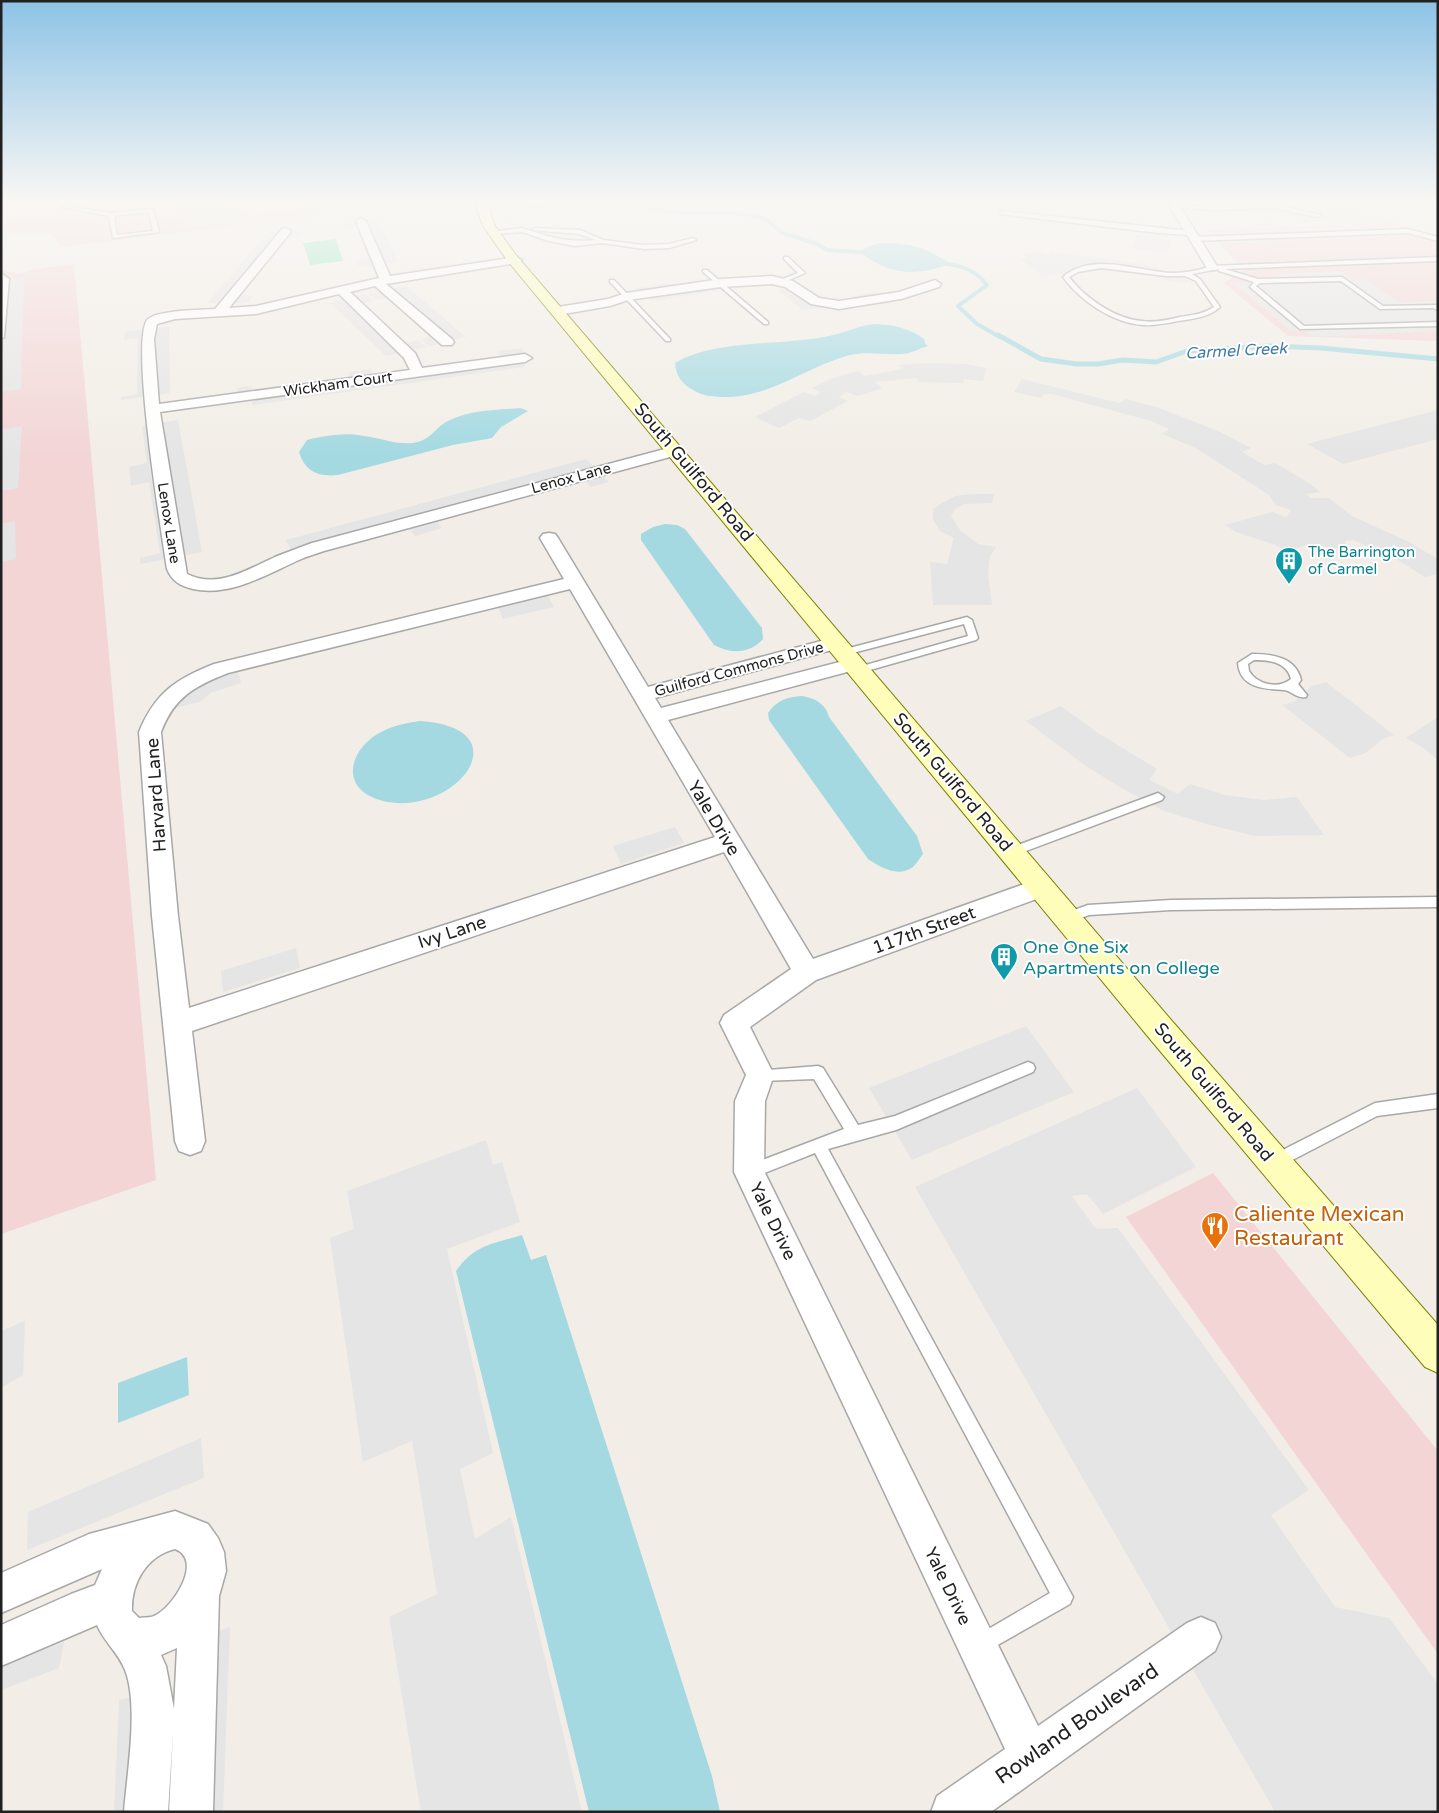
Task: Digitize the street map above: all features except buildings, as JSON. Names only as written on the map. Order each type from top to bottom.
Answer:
[{"type":"main road","name":"South Guilford Road","points":[[539,288],[1067,918],[1438,1354]]},
{"type":"street","points":[[219,312],[239,288]]},
{"type":"street","name":"Lenox Lane","points":[[357,288],[256,310],[166,316],[150,325],[148,339],[152,409],[176,569],[179,576],[184,580],[200,585],[217,586],[241,580],[293,555],[318,547],[676,451]]},
{"type":"street","points":[[388,288],[447,342]]},
{"type":"street","points":[[558,311],[692,288]]},
{"type":"street","points":[[795,288],[815,301],[839,305],[901,295],[924,288]]},
{"type":"street","points":[[342,291],[410,356],[418,373]]},
{"type":"street","name":"Wickham Court","points":[[152,409],[525,358]]},
{"type":"street","name":"Yale Drive","points":[[549,538],[807,972]]},
{"type":"street","name":"Harvard Lane","points":[[190,1141],[165,916],[150,732],[156,715],[168,698],[190,680],[221,668],[575,582]]},
{"type":"street","name":"Guilford Commons Drive","points":[[641,695],[849,657]]},
{"type":"street","name":"Guilford Commons Drive","points":[[654,717],[849,657]]},
{"type":"street","name":"Ivy Lane","points":[[177,1024],[728,842]]},
{"type":"street","name":"117th Street","points":[[807,972],[1041,887]]},
{"type":"street","points":[[760,1075],[734,1023],[807,972]]},
{"type":"street","name":"Yale Drive","points":[[760,1075],[750,1102],[749,1172],[1031,1757]]},
{"type":"street","points":[[1,1592],[89,1553],[175,1530],[187,1532],[198,1539],[204,1550],[206,1564],[205,1580],[199,1596],[188,1614],[174,1627],[158,1636],[142,1638],[120,1618],[85,1608],[1,1646]]},
{"type":"street","points":[[146,1812],[154,1710],[145,1666],[120,1618],[115,1584],[128,1560],[146,1541],[161,1533]]},
{"type":"street","points":[[190,1812],[199,1596]]},
{"type":"street","name":"Rowland Boulevard","points":[[953,1812],[1201,1637]]},
{"type":"lane","points":[[1,337],[5,288]]},
{"type":"lane","points":[[617,288],[668,340]]},
{"type":"lane","points":[[726,288],[766,323]]},
{"type":"lane","points":[[1072,288],[1087,299],[1128,321],[1141,323],[1164,322],[1210,314],[1217,307],[1203,288]]},
{"type":"lane","points":[[1254,288],[1302,328],[1438,324]]},
{"type":"lane","points":[[1354,288],[1382,308],[1434,306],[1438,308]]},
{"type":"lane","points":[[967,620],[973,638],[849,657],[967,620]]},
{"type":"lane","points":[[1261,656],[1278,660],[1286,664],[1295,675],[1296,680],[1290,686],[1270,687],[1254,682],[1244,672],[1243,663],[1252,657],[1261,656]]},
{"type":"lane","points":[[1012,852],[1158,797]]},
{"type":"lane","points":[[1067,918],[1088,910],[1171,905],[1438,902]]},
{"type":"lane","points":[[749,1172],[854,1133],[896,1123],[1028,1068]]},
{"type":"lane","points":[[760,1075],[818,1072],[854,1133]]},
{"type":"lane","points":[[1274,1162],[1375,1110],[1438,1101]]},
{"type":"lane","points":[[818,1145],[1063,1597],[977,1646]]},
{"type":"shaded area","points":[[1,288],[76,288],[156,1180],[1,1234]]},
{"type":"shaded area","points":[[1,288],[24,288],[21,389],[1,392]]},
{"type":"shaded area","points":[[220,288],[246,288],[240,295],[253,296],[247,303],[207,303]]},
{"type":"shaded area","points":[[408,288],[466,337],[430,346],[421,340],[429,337],[429,335],[405,313],[387,298],[377,300],[368,293]]},
{"type":"shaded area","points":[[636,288],[718,288],[721,290],[652,302]]},
{"type":"shaded area","points":[[807,288],[832,300],[856,301],[851,296],[874,292],[887,301],[849,308],[831,307],[803,310],[778,290]]},
{"type":"shaded area","points":[[1230,288],[1438,288],[1438,341],[1288,336]]},
{"type":"shaded area","points":[[1239,288],[1377,288],[1399,303],[1438,301],[1438,331],[1313,337],[1306,331],[1291,331]]},
{"type":"shaded area","points":[[365,294],[373,301],[362,304],[385,325],[407,343],[418,340],[426,347],[386,356],[330,303]]},
{"type":"shaded area","points":[[169,326],[170,393],[121,400],[121,397],[137,394],[138,338],[124,340],[125,332]]},
{"type":"shaded area","points":[[521,348],[529,361],[523,362],[525,367],[252,405],[252,401],[236,402],[237,388],[251,386],[252,392],[350,378],[349,372],[371,369],[373,375],[500,357],[498,351]]},
{"type":"shaded area","points":[[924,363],[965,364],[987,368],[983,381],[964,379],[963,383],[918,382],[917,378],[875,382],[883,388],[857,396],[847,392],[839,397],[848,401],[810,421],[799,418],[779,428],[755,417],[804,392],[815,396],[821,392],[812,388],[833,378],[858,371],[865,376],[903,369],[899,365]]},
{"type":"shaded area","points":[[1022,379],[1119,403],[1126,399],[1156,407],[1218,431],[1251,448],[1242,452],[1264,465],[1275,463],[1309,483],[1320,492],[1306,494],[1311,498],[1329,498],[1352,516],[1407,541],[1438,559],[1438,574],[1425,577],[1393,557],[1353,540],[1345,541],[1345,550],[1310,544],[1286,551],[1276,545],[1236,532],[1225,525],[1272,512],[1286,517],[1291,510],[1276,505],[1269,495],[1196,448],[1162,434],[1169,429],[1151,421],[1052,394],[1045,394],[1041,398],[1014,392]]},
{"type":"shaded area","points":[[1438,410],[1438,439],[1343,464],[1307,444]]},
{"type":"shaded area","points":[[178,420],[202,552],[140,564],[140,558],[160,553],[149,482],[131,486],[129,467],[147,463],[142,426]]},
{"type":"shaded area","points":[[3,423],[3,429],[22,426],[18,488],[1,491],[1,424]]},
{"type":"shaded area","points":[[586,459],[609,482],[591,487],[583,479],[436,520],[442,528],[415,536],[408,527],[296,559],[286,540]]},
{"type":"shaded area","points":[[994,494],[992,503],[964,504],[955,509],[951,516],[960,530],[978,544],[996,547],[990,556],[988,574],[992,605],[933,605],[930,562],[947,564],[954,538],[940,531],[933,519],[933,509],[955,496]]},
{"type":"shaded area","points":[[15,521],[16,559],[1,562],[1,524]]},
{"type":"shaded area","points":[[548,596],[554,607],[503,619],[498,608]]},
{"type":"shaded area","points":[[238,671],[241,683],[210,693],[202,701],[175,708],[176,704],[193,688],[220,676]]},
{"type":"shaded area","points":[[1326,682],[1394,735],[1382,739],[1366,753],[1350,758],[1282,705],[1294,702],[1312,686]]},
{"type":"shaded area","points":[[1061,706],[1098,733],[1157,769],[1149,780],[1178,794],[1190,784],[1225,795],[1264,800],[1297,797],[1324,835],[1254,836],[1164,811],[1086,766],[1026,721]]},
{"type":"shaded area","points":[[1438,717],[1438,760],[1422,747],[1406,738]]},
{"type":"shaded area","points":[[675,827],[684,843],[621,864],[613,846]]},
{"type":"shaded area","points":[[296,948],[300,968],[223,992],[221,971]]},
{"type":"shaded area","points":[[1026,1026],[1074,1092],[912,1160],[869,1088]]},
{"type":"shaded area","points":[[1137,1088],[1196,1167],[1103,1214],[1087,1194],[1072,1196],[1096,1229],[1118,1228],[1309,1490],[1271,1515],[1335,1607],[1389,1618],[1438,1684],[1438,1812],[1275,1812],[915,1187]]},
{"type":"shaded area","points":[[486,1140],[493,1165],[502,1162],[520,1222],[447,1249],[493,1453],[460,1469],[475,1539],[511,1517],[582,1812],[421,1812],[389,1617],[437,1594],[412,1441],[363,1462],[330,1238],[354,1229],[347,1191]]},
{"type":"shaded area","points":[[1213,1173],[1438,1451],[1438,1654],[1126,1217]]},
{"type":"shaded area","points":[[25,1321],[23,1375],[1,1388],[1,1331]]},
{"type":"shaded area","points":[[201,1438],[204,1478],[27,1550],[28,1512]]},
{"type":"shaded area","points":[[230,1627],[223,1812],[199,1812],[209,1634]]},
{"type":"shaded area","points":[[64,1642],[59,1668],[1,1690],[1,1666]]},
{"type":"shaded area","points":[[141,1695],[135,1812],[114,1812],[119,1700]]},
{"type":"water","points":[[873,324],[906,329],[919,335],[928,346],[903,354],[863,353],[850,355],[834,360],[771,388],[738,396],[703,395],[689,388],[683,382],[678,376],[676,368],[675,363],[691,355],[710,350],[750,344],[811,339],[835,335]]},
{"type":"water","points":[[520,408],[528,411],[501,427],[492,438],[453,445],[338,475],[325,475],[314,472],[305,464],[299,452],[307,440],[336,435],[350,434],[395,442],[413,443],[429,437],[443,424],[456,417],[483,411]]},
{"type":"water","points":[[665,524],[677,525],[685,529],[762,628],[763,639],[758,644],[752,648],[740,651],[727,650],[714,645],[641,540],[641,534],[653,527]]},
{"type":"water","points":[[802,696],[811,698],[823,705],[829,717],[917,836],[923,854],[913,867],[901,872],[889,870],[868,859],[769,720],[768,713],[779,702],[787,698]]},
{"type":"water","points":[[420,721],[452,727],[469,739],[473,754],[468,770],[454,785],[434,797],[410,803],[383,801],[369,796],[359,788],[354,778],[353,768],[362,748],[371,738],[383,731],[401,724]]},
{"type":"water","points":[[522,1235],[531,1260],[546,1255],[712,1776],[720,1812],[589,1812],[456,1271],[470,1255],[485,1246]]},
{"type":"water","points":[[187,1357],[189,1395],[118,1423],[118,1383]]},
{"type":"waterway","name":"Carmel Creek","points":[[983,288],[958,306],[977,324],[1000,337]]},
{"type":"waterway","name":"Carmel Creek","points":[[998,335],[1041,359],[1077,364],[1098,364],[1123,360],[1156,362],[1187,351],[1269,346],[1321,348],[1438,359]]},
{"type":"place","name":"The Barrington of Carmel","points":[[1289,585]]},
{"type":"place","name":"One One Six Apartments on College","points":[[1004,981]]},
{"type":"place","name":"Caliente Mexican Restaurant","points":[[1215,1250]]}]
